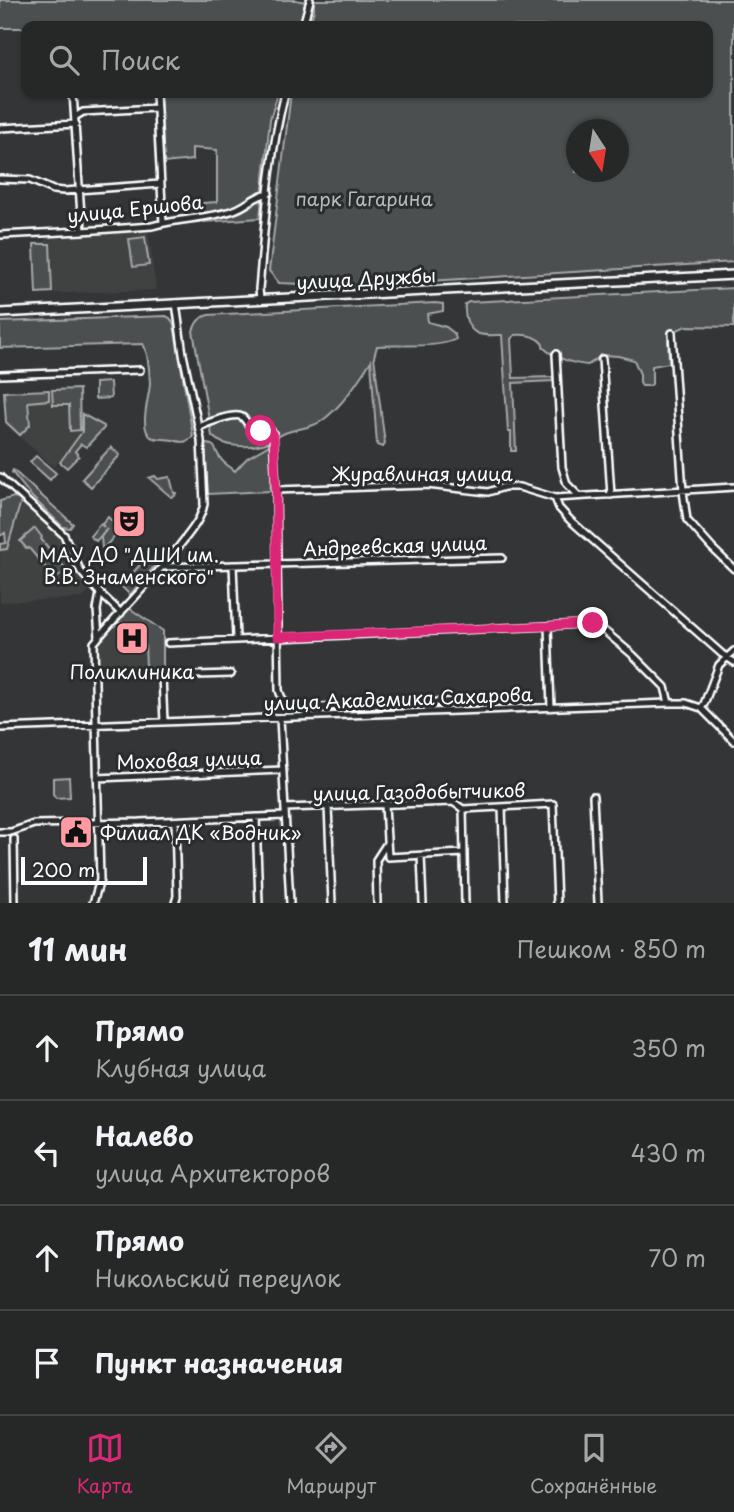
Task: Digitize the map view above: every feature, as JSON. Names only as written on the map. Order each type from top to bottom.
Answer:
[{"type":"main road","name":"улица Дружбы","points":[[0,313],[734,275]]},
{"type":"street","points":[[304,21],[310,0]]},
{"type":"street","points":[[74,98],[82,231]]},
{"type":"street","points":[[156,98],[163,223]]},
{"type":"street","points":[[260,299],[269,193],[284,98]]},
{"type":"street","points":[[75,117],[83,112],[156,108]]},
{"type":"street","points":[[0,128],[76,124]]},
{"type":"street","points":[[0,179],[30,180],[52,190],[160,184]]},
{"type":"street","name":"улица Ершова","points":[[0,234],[152,226],[237,209],[261,194],[269,193]]},
{"type":"street","points":[[93,903],[100,880],[93,646],[163,567],[202,513],[205,491],[201,440],[183,354],[176,303]]},
{"type":"street","points":[[672,333],[686,514],[690,523],[734,569]]},
{"type":"street","points":[[556,355],[562,467],[567,484],[579,496]]},
{"type":"street","points":[[602,359],[611,495]]},
{"type":"street","points":[[0,375],[140,370]]},
{"type":"street","points":[[199,428],[232,415],[239,415],[255,430],[270,430],[274,438],[279,690],[282,699],[289,706],[296,708],[486,700]]},
{"type":"street","points":[[0,477],[64,535],[81,572],[121,613]]},
{"type":"street","name":"Журавлиная улица","points":[[276,490],[427,485],[488,492],[504,487],[519,487],[555,498],[734,487]]},
{"type":"street","points":[[555,498],[569,520],[734,662]]},
{"type":"street","name":"Андреевская улица","points":[[163,567],[502,558]]},
{"type":"street","points":[[233,565],[236,639]]},
{"type":"street","points":[[99,637],[97,610],[100,593]]},
{"type":"street","points":[[167,643],[595,623],[665,687],[669,703]]},
{"type":"street","points":[[548,626],[551,708]]},
{"type":"street","points":[[734,652],[719,665],[701,708],[734,741]]},
{"type":"street","points":[[164,722],[162,676],[230,674]]},
{"type":"street","name":"улица Академика Сахарова","points":[[0,728],[669,703],[686,703],[701,708]]},
{"type":"street","points":[[280,718],[290,903]]},
{"type":"street","name":"Моховая улица","points":[[97,778],[283,770]]},
{"type":"street","points":[[593,796],[597,903]]},
{"type":"street","name":"улица Газодобытчиков","points":[[285,808],[453,803],[463,809],[553,804],[557,903]]},
{"type":"street","points":[[385,805],[388,857],[464,853]]},
{"type":"street","points":[[328,806],[332,903]]},
{"type":"street","points":[[502,807],[505,903]]},
{"type":"street","points":[[463,809],[465,903]]},
{"type":"street","points":[[0,832],[11,832],[34,824],[285,816]]},
{"type":"street","points":[[256,817],[259,903]]},
{"type":"street","points":[[175,821],[175,903]]},
{"type":"street","points":[[14,839],[15,903]]},
{"type":"street","points":[[377,903],[376,860],[387,843]]},
{"type":"street","points":[[421,856],[423,903]]},
{"type":"shaded area","points":[[148,229],[156,290],[35,294],[33,242],[46,241],[46,237]]},
{"type":"shaded area","points":[[80,388],[81,432],[54,467],[5,424],[3,391]]},
{"type":"shaded area","points":[[21,501],[62,539],[78,575],[91,589],[83,598],[0,602],[0,550],[7,549]]},
{"type":"shaded area","name":"Поликлиника","points":[[129,608],[163,631],[163,673],[96,676],[95,645]]},
{"type":"green space","points":[[0,0],[306,2],[300,21],[21,21],[21,28],[0,28]]},
{"type":"green space","name":"парк Гагарина","points":[[314,0],[734,0],[734,262],[348,286],[279,283],[269,271],[290,98],[713,98],[713,21],[311,21]]},
{"type":"green space","points":[[160,98],[276,98],[270,119],[260,218],[204,222],[203,203],[217,202],[217,150],[192,148],[192,160],[164,163]]},
{"type":"green space","points":[[145,237],[149,265],[133,267],[129,239]]},
{"type":"green space","points":[[34,244],[50,244],[52,292],[36,293]]},
{"type":"green space","points":[[734,288],[734,327],[686,326],[677,330],[668,340],[669,363],[652,366],[652,384],[649,386],[642,386],[640,383],[640,374],[634,360],[602,355],[588,365],[577,363],[553,355],[533,337],[515,335],[511,339],[513,378],[553,377],[553,381],[513,383],[516,451],[511,451],[502,335],[475,332],[467,322],[465,304]]},
{"type":"green space","points":[[443,304],[443,311],[427,314],[428,322],[446,327],[454,333],[456,339],[429,345],[377,346],[374,357],[385,444],[383,447],[377,445],[371,361],[344,400],[331,414],[315,425],[255,445],[232,445],[212,436],[193,331],[202,318],[208,315]]},
{"type":"green space","points":[[166,316],[174,325],[193,436],[184,442],[153,438],[147,433],[145,419],[150,383],[148,358],[143,344],[0,348],[0,322]]},
{"type":"green space","points":[[110,382],[111,398],[95,399],[95,383]]},
{"type":"green space","points":[[79,389],[80,430],[70,431],[69,405],[53,405],[52,390]]},
{"type":"green space","points":[[49,390],[49,400],[28,402],[30,425],[20,435],[6,422],[4,392]]},
{"type":"green space","points":[[82,414],[104,428],[86,447],[81,444],[75,451],[79,456],[67,468],[60,462],[82,432]]},
{"type":"green space","points":[[205,444],[214,447],[222,461],[235,471],[247,458],[271,444],[270,491],[208,494]]},
{"type":"green space","points":[[111,447],[120,455],[91,487],[82,479]]},
{"type":"green space","points":[[36,456],[56,473],[50,480],[30,462]]},
{"type":"green space","points":[[13,470],[73,524],[70,528],[63,527],[32,497]]},
{"type":"green space","points":[[155,476],[158,479],[170,477],[175,496],[171,497],[149,478]]},
{"type":"green space","points":[[14,497],[21,501],[7,549],[0,550],[0,544],[6,543],[5,533],[0,536],[0,501]]},
{"type":"green space","points":[[108,517],[119,531],[102,548],[101,537],[107,529],[96,541],[90,536],[100,524],[104,527],[102,524]]},
{"type":"green space","points":[[35,528],[67,570],[55,579],[20,541]]},
{"type":"green space","points":[[147,557],[153,562],[156,558],[159,561],[130,595],[121,586]]},
{"type":"green space","points":[[129,608],[163,631],[163,673],[96,676],[96,671],[118,670],[119,673],[146,668],[145,643],[138,643],[138,633],[130,633],[129,623],[116,623]]},
{"type":"green space","points":[[69,777],[70,797],[56,798],[53,794],[53,778]]},
{"type":"place","name":"МАУ ДО \"ДШИ им. В.В. Знаменского\"","points":[[129,521]]},
{"type":"place","name":"Поликлиника","points":[[132,638]]},
{"type":"place","name":"Филиал ДК «Водник»","points":[[76,832]]},
{"type":"route","points":[[261,431],[270,430],[274,438],[277,637],[593,623]]}]
